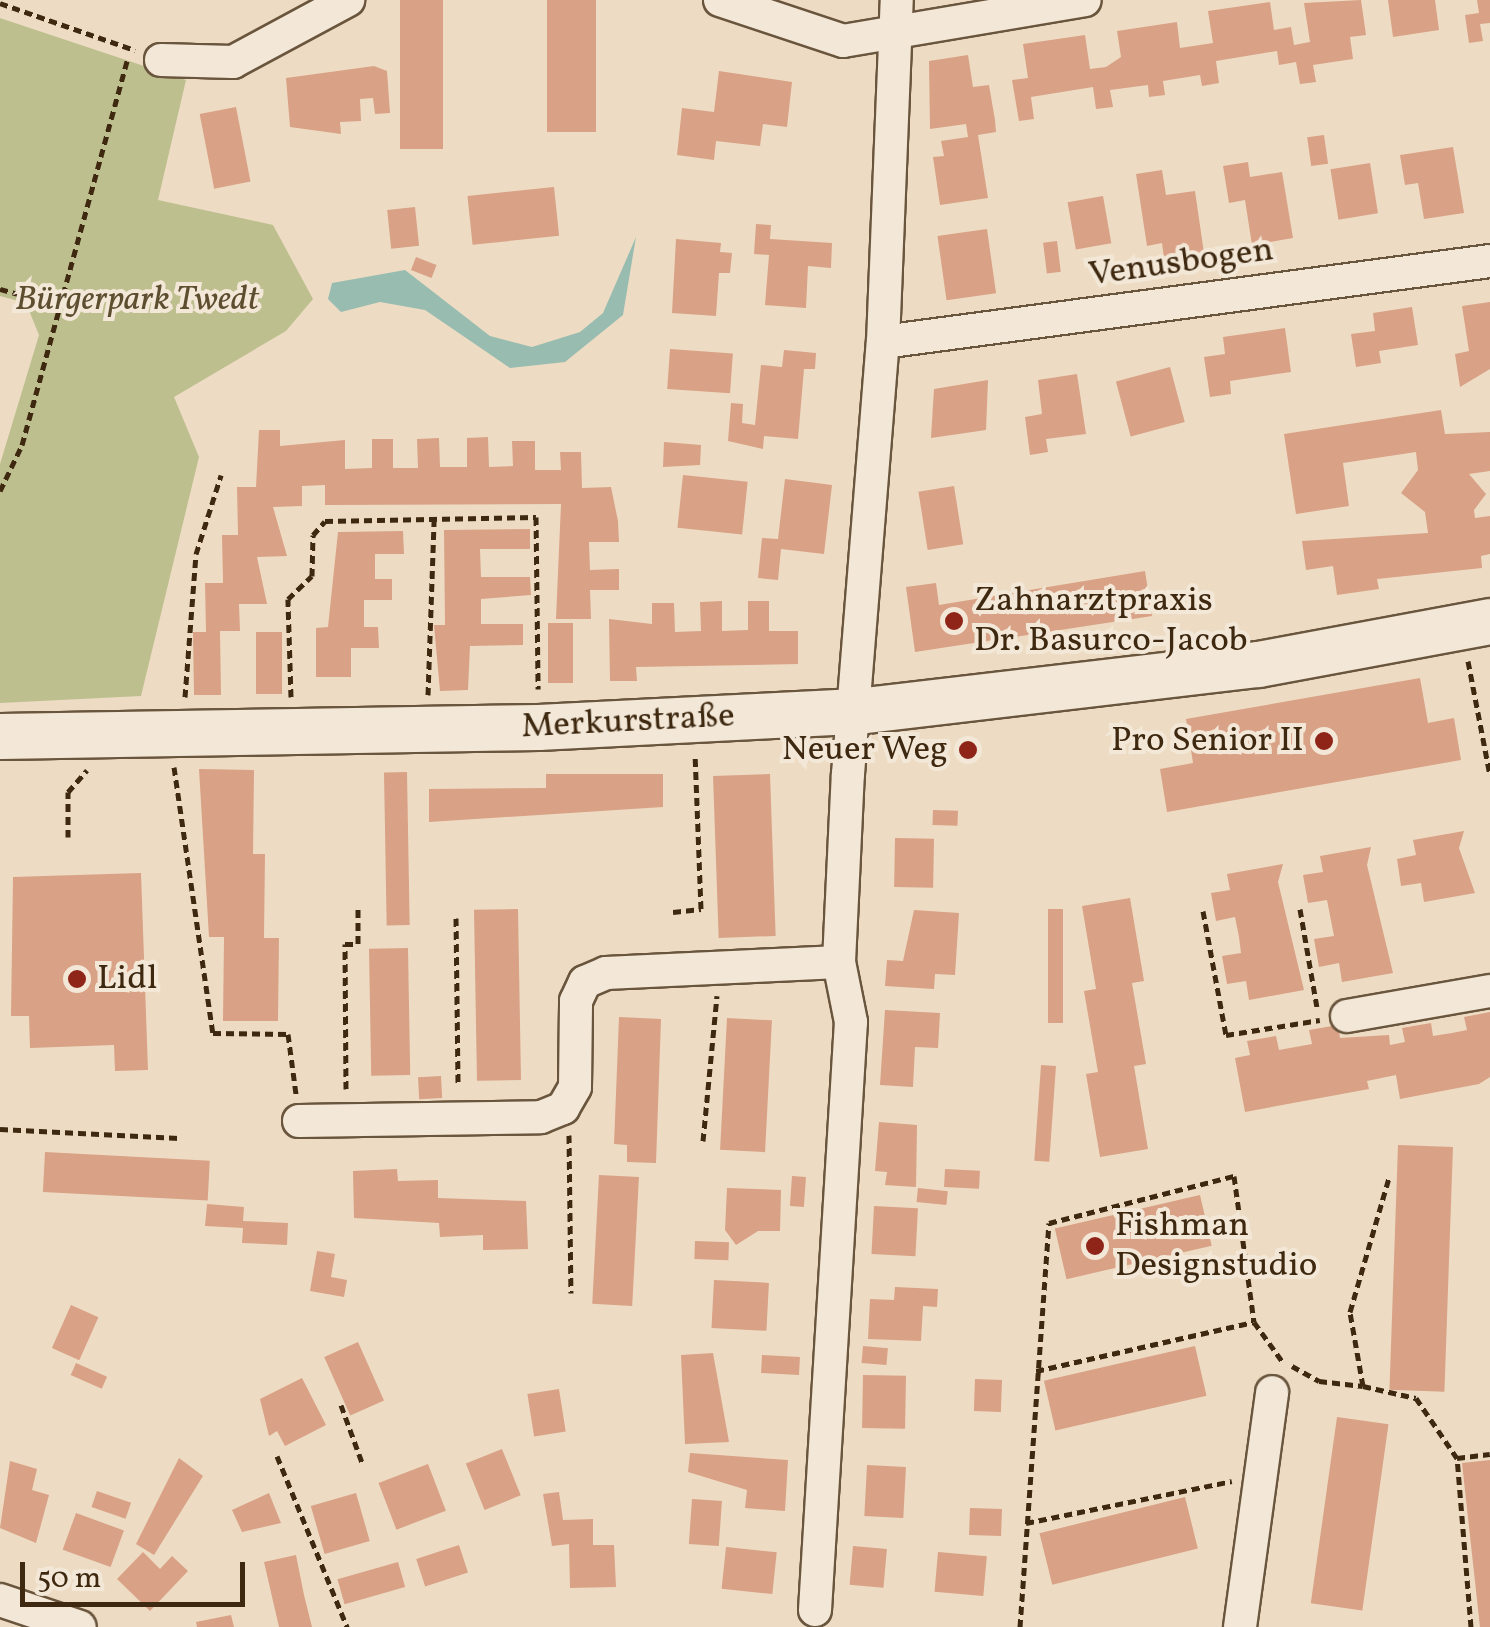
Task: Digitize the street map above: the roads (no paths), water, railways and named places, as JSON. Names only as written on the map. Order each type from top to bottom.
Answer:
[{"type":"street","points":[[161,60],[232,62],[348,0]]},
{"type":"street","points":[[720,0],[844,42],[895,37],[929,22],[1084,0]]},
{"type":"street","points":[[815,1610],[850,1022],[838,962],[884,342],[897,0]]},
{"type":"street","name":"Venusbogen","points":[[884,342],[1490,261]]},
{"type":"street","name":"Merkurstraße","points":[[0,736],[538,727],[857,711],[1258,664],[1476,625]]},
{"type":"street","points":[[300,1121],[541,1118],[563,1108],[575,1087],[576,1001],[586,982],[606,972],[838,962]]},
{"type":"street","points":[[1334,1018],[1490,991]]},
{"type":"street","points":[[1240,1627],[1272,1392]]},
{"type":"street","points":[[0,1600],[80,1627]]},
{"type":"water","points":[[636,237],[623,315],[565,362],[510,368],[425,310],[380,302],[341,312],[328,299],[332,283],[405,270],[490,336],[532,347],[580,332],[603,313]]},
{"type":"place","name":"Zahnarztpraxis Dr. Basurco-Jacob","points":[[954,621]]},
{"type":"place","name":"Pro Senior II","points":[[1324,741]]},
{"type":"place","name":"Neuer Weg","points":[[968,750]]},
{"type":"place","name":"Lidl","points":[[77,979]]},
{"type":"place","name":"Fishman Designstudio","points":[[1095,1246]]},
{"type":"park label","name":"Bürgerpark Twedt","points":[[137,300]]}]
